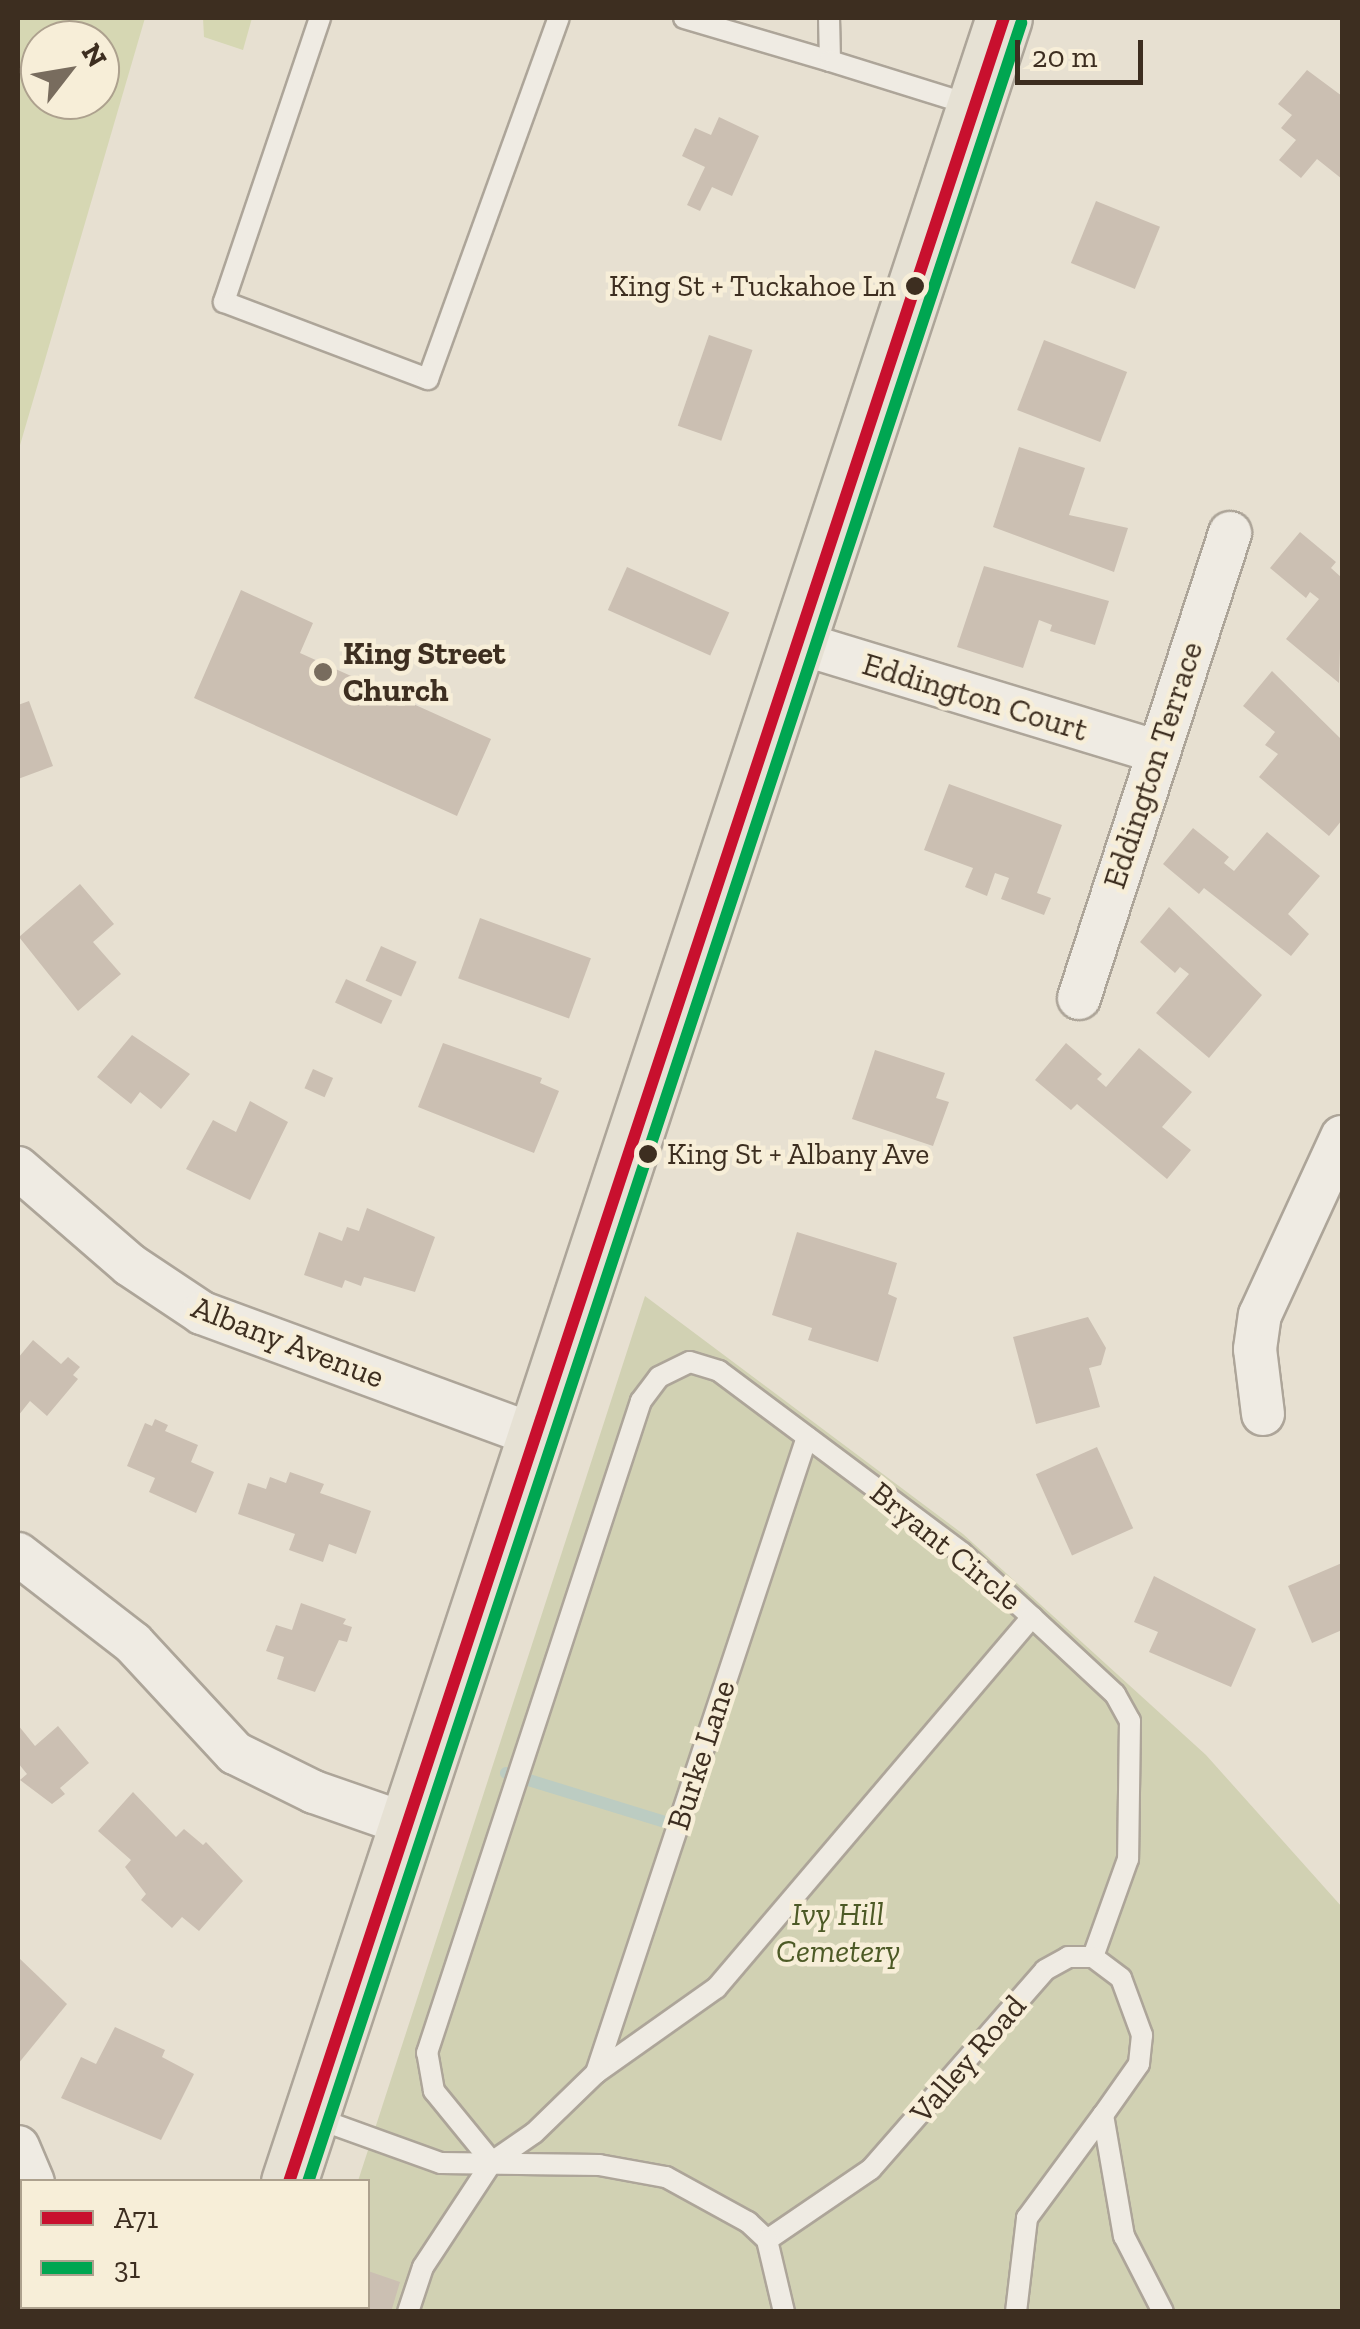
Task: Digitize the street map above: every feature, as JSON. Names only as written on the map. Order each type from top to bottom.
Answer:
[{"type":"main road","points":[[290,2179],[1004,18]]},
{"type":"street","name":"Eddington Terrace","points":[[1079,998],[1154,751],[1230,533]]},
{"type":"street","name":"Eddington Court","points":[[796,642],[1154,751]]},
{"type":"street","points":[[1263,1414],[1255,1349],[1260,1316],[1342,1137]]},
{"type":"street","name":"Albany Avenue","points":[[18,1168],[130,1266],[202,1313],[537,1436]]},
{"type":"street","points":[[18,1554],[133,1643],[236,1754],[314,1792],[406,1824]]},
{"type":"street","points":[[18,2148],[32,2179]]},
{"type":"lane","points":[[320,18],[224,302],[428,379],[559,18]]},
{"type":"lane","points":[[686,18],[974,106]]},
{"type":"lane","points":[[830,18],[830,61]]},
{"type":"lane","name":"Bryant Circle","points":[[702,1362],[806,1437],[977,1565],[1032,1617],[716,1988],[596,2074],[538,2129],[492,2162],[434,2090],[427,2054],[643,1396],[674,1368],[702,1362]]},
{"type":"lane","name":"Burke Lane","points":[[596,2074],[806,1437]]},
{"type":"lane","points":[[1016,2312],[1028,2218],[1139,2064],[1144,2043],[1121,1978],[1093,1956],[1128,1859],[1130,1720],[1115,1694],[1032,1617]]},
{"type":"lane","name":"Valley Road","points":[[766,2240],[871,2169],[1045,1970],[1068,1957],[1093,1956]]},
{"type":"lane","points":[[1102,2115],[1124,2236],[1163,2312]]},
{"type":"lane","points":[[310,2116],[429,2160],[607,2166],[666,2177],[748,2222],[766,2240],[784,2312]]},
{"type":"lane","points":[[408,2312],[424,2267],[492,2162]]},
{"type":"green space","points":[[18,18],[145,18],[120,103],[120,20],[20,20],[20,120],[115,120],[18,452]]},
{"type":"green space","points":[[203,18],[252,18],[243,50],[204,37]]},
{"type":"green space","name":"Ivy Hill Cemetery","points":[[645,1296],[963,1534],[1206,1755],[1342,1907],[1342,2311],[316,2312],[370,2309],[370,2179],[359,2179]]},
{"type":"building","points":[[1307,70],[1342,96],[1342,179],[1317,159],[1301,178],[1279,160],[1296,140],[1281,128],[1292,115],[1278,104]]},
{"type":"building","points":[[719,117],[759,136],[732,196],[712,187],[700,211],[687,205],[705,167],[682,156],[695,128],[711,135]]},
{"type":"building","points":[[1096,201],[1160,227],[1135,289],[1071,263]]},
{"type":"building","points":[[709,335],[752,350],[721,441],[678,426]]},
{"type":"building","points":[[1044,340],[1127,372],[1100,442],[1017,410]]},
{"type":"building","points":[[1019,447],[1085,468],[1069,515],[1128,528],[1114,572],[993,527]]},
{"type":"building","points":[[1300,532],[1336,562],[1331,568],[1342,578],[1339,683],[1286,639],[1319,599],[1310,592],[1306,598],[1270,568]]},
{"type":"building","points":[[984,566],[1109,601],[1095,645],[1050,631],[1052,625],[1039,620],[1023,668],[957,647]]},
{"type":"building","points":[[627,567],[729,613],[710,655],[608,610]]},
{"type":"building","points":[[241,590],[313,623],[300,653],[491,739],[457,816],[194,698]]},
{"type":"building","points":[[1272,671],[1342,740],[1342,820],[1329,836],[1259,777],[1278,754],[1265,745],[1275,732],[1243,706]]},
{"type":"building","points":[[29,701],[53,766],[18,779],[18,705]]},
{"type":"building","points":[[949,784],[1062,825],[1037,893],[1051,898],[1044,915],[1001,899],[1009,878],[995,873],[987,896],[965,887],[973,868],[924,850]]},
{"type":"building","points":[[1193,828],[1229,857],[1224,863],[1234,871],[1267,832],[1320,876],[1288,914],[1309,934],[1291,956],[1204,888],[1199,894],[1163,864]]},
{"type":"building","points":[[80,884],[114,924],[93,942],[121,974],[78,1011],[19,937]]},
{"type":"building","points":[[1169,907],[1262,995],[1209,1058],[1156,1013],[1189,974],[1180,967],[1175,973],[1140,942]]},
{"type":"building","points":[[480,918],[591,958],[569,1018],[458,978]]},
{"type":"building","points":[[381,946],[417,962],[401,997],[366,981]]},
{"type":"building","points":[[346,979],[392,1001],[381,1024],[335,1003]]},
{"type":"building","points":[[132,1035],[190,1074],[161,1109],[140,1092],[131,1104],[97,1077]]},
{"type":"building","points":[[443,1043],[542,1078],[540,1083],[559,1091],[534,1153],[418,1107]]},
{"type":"building","points":[[1066,1043],[1102,1074],[1097,1079],[1106,1087],[1139,1048],[1192,1092],[1162,1127],[1191,1150],[1167,1179],[1077,1104],[1071,1110],[1035,1080]]},
{"type":"building","points":[[875,1050],[945,1073],[936,1098],[949,1102],[933,1146],[852,1119]]},
{"type":"building","points":[[313,1069],[333,1078],[325,1097],[304,1088]]},
{"type":"building","points":[[250,1101],[288,1122],[250,1200],[186,1169],[213,1120],[236,1132]]},
{"type":"building","points":[[367,1208],[435,1237],[415,1292],[364,1277],[361,1286],[345,1280],[342,1288],[304,1275],[319,1232],[342,1241],[347,1227],[359,1231]]},
{"type":"building","points":[[797,1232],[897,1263],[888,1294],[897,1298],[878,1362],[808,1340],[812,1328],[772,1315]]},
{"type":"building","points":[[1088,1317],[1106,1348],[1101,1365],[1089,1368],[1100,1407],[1036,1424],[1013,1337]]},
{"type":"building","points":[[33,1340],[61,1364],[68,1357],[80,1367],[73,1375],[78,1379],[47,1416],[30,1401],[18,1416],[18,1358]]},
{"type":"building","points":[[155,1419],[168,1425],[165,1431],[198,1445],[191,1462],[214,1472],[196,1513],[149,1492],[155,1478],[127,1466],[145,1423],[152,1426]]},
{"type":"building","points":[[1097,1447],[1133,1528],[1072,1556],[1036,1474]]},
{"type":"building","points":[[290,1472],[324,1484],[320,1493],[371,1511],[356,1554],[329,1544],[323,1562],[289,1550],[295,1534],[238,1514],[248,1483],[266,1489],[270,1477],[286,1483]]},
{"type":"building","points":[[1342,1563],[1342,1630],[1312,1643],[1288,1586]]},
{"type":"building","points":[[1154,1576],[1256,1629],[1231,1687],[1149,1652],[1158,1632],[1134,1622]]},
{"type":"building","points":[[301,1603],[346,1619],[343,1624],[352,1627],[347,1642],[339,1640],[315,1692],[277,1679],[284,1657],[266,1651],[276,1625],[292,1630]]},
{"type":"building","points":[[18,1725],[35,1746],[58,1726],[89,1763],[60,1788],[65,1794],[52,1804],[20,1780],[27,1774],[18,1763]]},
{"type":"building","points":[[133,1792],[176,1837],[184,1829],[203,1845],[206,1842],[243,1881],[199,1931],[182,1917],[172,1928],[141,1900],[146,1894],[125,1867],[131,1860],[98,1831]]},
{"type":"building","points":[[18,1957],[67,2004],[18,2064]]},
{"type":"building","points":[[115,2027],[165,2050],[162,2057],[194,2074],[161,2140],[61,2098],[81,2057],[96,2064]]},
{"type":"building","points":[[370,2272],[400,2282],[391,2312],[326,2312],[370,2309]]},
{"type":"waterway","points":[[506,1773],[678,1826]]},
{"type":"transit line","name":"A71","points":[[290,2179],[1004,18]]},
{"type":"transit line","name":"31","points":[[309,2179],[1021,23]]},
{"type":"place","name":"King St + Tuckahoe Ln","points":[[915,286]]},
{"type":"place","name":"King Street Church","points":[[323,672]]},
{"type":"place","name":"King St + Albany Ave","points":[[648,1154]]}]
